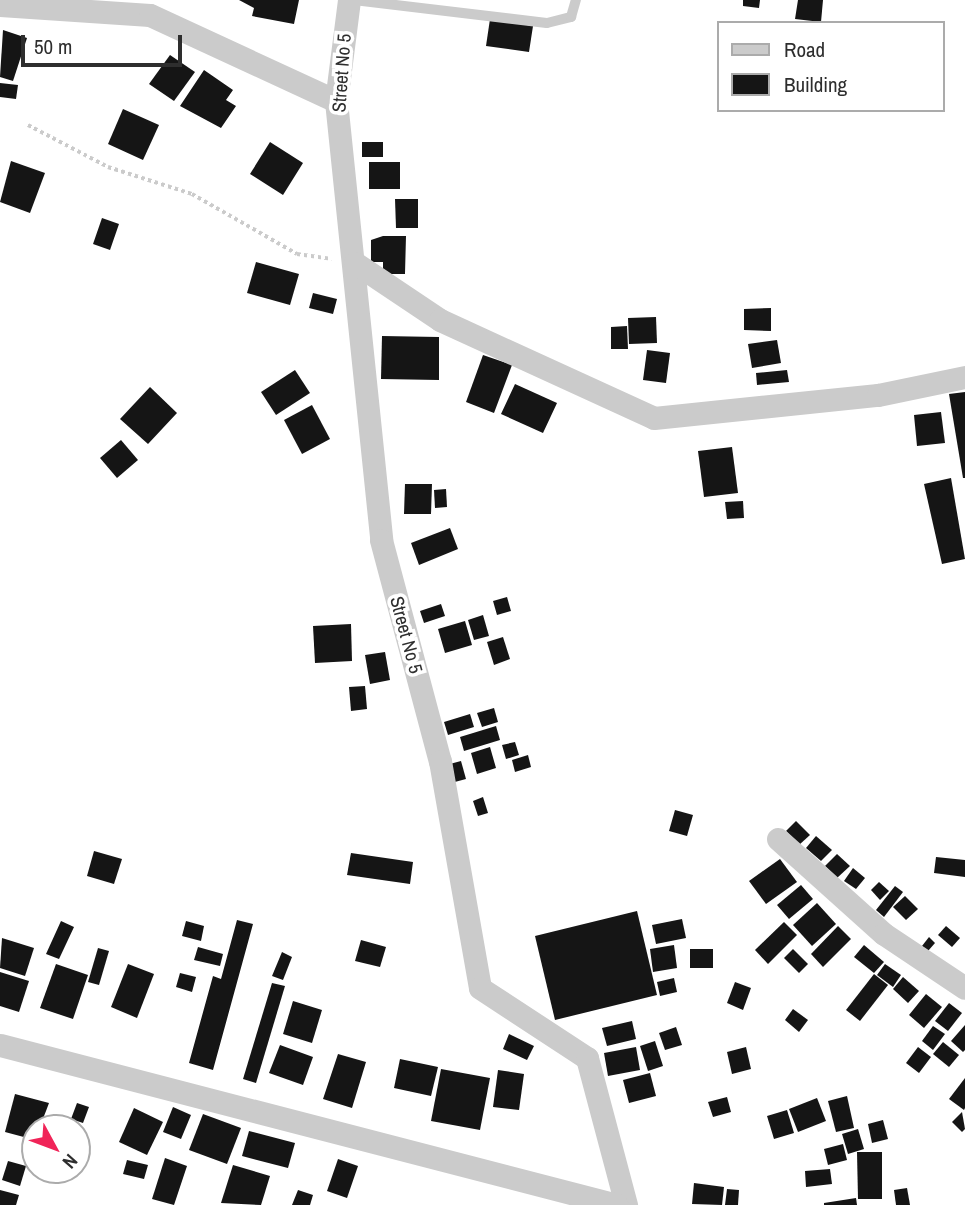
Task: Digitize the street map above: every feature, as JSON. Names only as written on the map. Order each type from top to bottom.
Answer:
[{"type":"street","name":"Street No 5","points":[[352,0],[336,101],[355,263],[381,540],[440,761],[480,988],[587,1058],[626,1205]]},
{"type":"street","points":[[0,5],[150,15],[336,101]]},
{"type":"street","points":[[355,263],[440,320],[654,418],[878,395],[965,377]]},
{"type":"street","points":[[778,839],[884,934],[965,989]]},
{"type":"street","points":[[0,1045],[617,1205]]},
{"type":"lane","points":[[352,0],[547,23],[570,18],[576,0]]},
{"type":"path","points":[[29,125],[108,167],[192,194],[297,254],[355,263]]},
{"type":"building","points":[[239,0],[299,0],[294,24],[252,16],[254,8]]},
{"type":"building","points":[[743,0],[760,0],[759,8],[743,6]]},
{"type":"building","points":[[798,0],[823,0],[821,21],[795,19]]},
{"type":"building","points":[[490,19],[533,26],[529,52],[486,46]]},
{"type":"building","points":[[3,30],[27,38],[13,81],[0,77]]},
{"type":"building","points":[[170,55],[195,72],[174,101],[149,84]]},
{"type":"building","points":[[204,70],[233,90],[226,100],[236,106],[221,128],[180,106]]},
{"type":"building","points":[[0,83],[18,85],[16,99],[0,97]]},
{"type":"building","points":[[123,109],[159,125],[143,160],[108,144]]},
{"type":"building","points":[[270,142],[303,163],[283,195],[250,174]]},
{"type":"building","points":[[362,142],[383,142],[383,157],[362,157]]},
{"type":"building","points":[[11,161],[45,173],[30,213],[0,202]]},
{"type":"building","points":[[369,162],[400,162],[400,189],[369,189]]},
{"type":"building","points":[[395,199],[418,199],[418,228],[396,228]]},
{"type":"building","points":[[102,218],[119,224],[110,250],[93,244]]},
{"type":"building","points":[[383,236],[406,236],[405,274],[383,274],[383,262],[371,262],[371,240]]},
{"type":"building","points":[[256,262],[299,274],[290,305],[247,293]]},
{"type":"building","points":[[313,293],[337,299],[333,314],[309,308]]},
{"type":"building","points":[[771,308],[771,331],[744,330],[744,309]]},
{"type":"building","points":[[656,317],[657,343],[629,344],[628,318]]},
{"type":"building","points":[[627,326],[628,349],[611,349],[611,327]]},
{"type":"building","points":[[382,336],[439,337],[439,380],[381,379]]},
{"type":"building","points":[[777,340],[781,363],[752,368],[748,344]]},
{"type":"building","points":[[647,350],[670,353],[666,383],[643,380]]},
{"type":"building","points":[[483,355],[512,365],[494,413],[466,402]]},
{"type":"building","points":[[295,370],[310,393],[276,415],[261,392]]},
{"type":"building","points":[[787,370],[789,382],[757,385],[756,373]]},
{"type":"building","points":[[515,384],[557,403],[543,433],[501,414]]},
{"type":"building","points":[[150,387],[177,413],[148,444],[120,419]]},
{"type":"building","points":[[965,392],[965,478],[963,478],[949,394]]},
{"type":"building","points":[[312,405],[330,439],[302,454],[284,420]]},
{"type":"building","points":[[941,412],[945,443],[917,446],[914,415]]},
{"type":"building","points":[[121,440],[138,460],[117,478],[100,458]]},
{"type":"building","points":[[732,447],[738,493],[704,497],[698,451]]},
{"type":"building","points":[[951,478],[965,559],[942,564],[924,484]]},
{"type":"building","points":[[405,484],[432,484],[431,514],[404,514]]},
{"type":"building","points":[[446,489],[447,507],[435,508],[434,490]]},
{"type":"building","points":[[743,501],[744,518],[727,519],[725,502]]},
{"type":"building","points":[[450,528],[458,549],[419,565],[411,543]]},
{"type":"building","points":[[507,597],[511,611],[497,615],[493,601]]},
{"type":"building","points":[[441,604],[445,616],[424,623],[420,611]]},
{"type":"building","points":[[483,615],[489,636],[474,640],[468,620]]},
{"type":"building","points":[[465,621],[472,645],[445,653],[438,629]]},
{"type":"building","points":[[351,624],[352,661],[315,663],[313,626]]},
{"type":"building","points":[[503,637],[510,659],[494,665],[487,642]]},
{"type":"building","points":[[385,652],[390,680],[370,684],[365,655]]},
{"type":"building","points":[[365,686],[367,709],[351,711],[349,687]]},
{"type":"building","points":[[494,708],[498,722],[482,727],[477,713]]},
{"type":"building","points":[[470,714],[474,727],[448,735],[444,722]]},
{"type":"building","points":[[496,726],[500,740],[464,751],[460,737]]},
{"type":"building","points":[[515,742],[519,755],[506,759],[502,745]]},
{"type":"building","points":[[490,747],[496,768],[477,774],[471,753]]},
{"type":"building","points":[[528,755],[531,767],[515,772],[512,760]]},
{"type":"building","points":[[461,761],[466,779],[451,783],[446,765]]},
{"type":"building","points":[[483,797],[488,813],[478,816],[473,801]]},
{"type":"building","points":[[675,810],[693,815],[687,836],[669,831]]},
{"type":"building","points":[[796,821],[810,835],[799,845],[786,831]]},
{"type":"building","points":[[816,836],[832,850],[821,861],[806,848]]},
{"type":"building","points":[[94,851],[122,859],[114,884],[87,876]]},
{"type":"building","points":[[351,853],[413,862],[410,884],[347,875]]},
{"type":"building","points":[[837,854],[850,866],[837,878],[825,866]]},
{"type":"building","points":[[936,857],[965,860],[965,877],[934,873]]},
{"type":"building","points":[[780,859],[797,882],[766,904],[749,881]]},
{"type":"building","points":[[853,868],[865,878],[856,889],[844,881]]},
{"type":"building","points":[[879,882],[889,891],[880,900],[871,890]]},
{"type":"building","points":[[801,885],[813,899],[789,919],[777,905]]},
{"type":"building","points":[[895,886],[903,892],[884,917],[876,910]]},
{"type":"building","points":[[905,896],[918,909],[906,920],[893,907]]},
{"type":"building","points":[[817,903],[836,924],[812,946],[793,925]]},
{"type":"building","points":[[637,911],[657,995],[555,1020],[535,936]]},
{"type":"building","points":[[682,919],[686,938],[656,944],[652,925]]},
{"type":"building","points":[[237,920],[253,924],[213,1070],[189,1063],[213,976],[221,979]]},
{"type":"building","points":[[61,921],[74,927],[59,959],[46,954]]},
{"type":"building","points":[[186,921],[204,926],[201,941],[182,936]]},
{"type":"building","points":[[784,922],[797,935],[768,964],[755,950]]},
{"type":"building","points":[[838,926],[851,939],[823,967],[811,954]]},
{"type":"building","points":[[946,926],[960,938],[952,947],[938,935]]},
{"type":"building","points":[[929,937],[935,943],[928,951],[922,946]]},
{"type":"building","points":[[2,938],[34,948],[25,976],[0,968]]},
{"type":"building","points":[[361,940],[386,947],[380,967],[355,961]]},
{"type":"building","points":[[674,945],[677,968],[653,972],[650,949]]},
{"type":"building","points":[[864,945],[884,962],[874,973],[854,957]]},
{"type":"building","points":[[198,947],[223,954],[220,966],[194,960]]},
{"type":"building","points":[[98,948],[109,951],[99,985],[88,982]]},
{"type":"building","points":[[690,949],[713,949],[713,968],[690,968]]},
{"type":"building","points":[[793,949],[808,964],[799,973],[784,958]]},
{"type":"building","points":[[282,952],[292,957],[283,980],[272,976]]},
{"type":"building","points":[[56,964],[88,975],[73,1019],[40,1008]]},
{"type":"building","points":[[128,964],[154,974],[137,1018],[111,1007]]},
{"type":"building","points":[[885,964],[901,975],[893,987],[877,975]]},
{"type":"building","points":[[0,972],[29,981],[19,1012],[0,1006]]},
{"type":"building","points":[[180,973],[196,977],[192,992],[176,987]]},
{"type":"building","points":[[874,974],[888,985],[860,1021],[846,1010]]},
{"type":"building","points":[[903,977],[919,991],[908,1003],[893,989]]},
{"type":"building","points":[[674,978],[677,992],[660,996],[657,982]]},
{"type":"building","points":[[735,982],[751,988],[743,1010],[727,1003]]},
{"type":"building","points":[[272,983],[285,986],[256,1083],[243,1079]]},
{"type":"building","points":[[926,994],[942,1007],[924,1028],[909,1015]]},
{"type":"building","points":[[293,1001],[322,1010],[312,1043],[283,1034]]},
{"type":"building","points":[[949,1003],[962,1013],[948,1031],[935,1021]]},
{"type":"building","points":[[793,1009],[808,1020],[799,1032],[785,1020]]},
{"type":"building","points":[[632,1021],[636,1039],[607,1046],[602,1028]]},
{"type":"building","points":[[965,1025],[965,1050],[963,1052],[951,1041]]},
{"type":"building","points":[[933,1026],[945,1034],[933,1050],[922,1041]]},
{"type":"building","points":[[676,1027],[682,1045],[665,1050],[659,1033]]},
{"type":"building","points":[[509,1034],[534,1046],[527,1060],[503,1049]]},
{"type":"building","points":[[655,1041],[663,1066],[648,1071],[640,1046]]},
{"type":"building","points":[[943,1042],[959,1055],[949,1067],[933,1054]]},
{"type":"building","points":[[280,1045],[313,1057],[303,1085],[269,1073]]},
{"type":"building","points":[[636,1047],[640,1070],[608,1076],[604,1053]]},
{"type":"building","points":[[746,1047],[751,1069],[732,1074],[727,1052]]},
{"type":"building","points":[[918,1047],[931,1057],[919,1073],[906,1063]]},
{"type":"building","points":[[338,1054],[366,1062],[352,1108],[323,1099]]},
{"type":"building","points":[[400,1059],[438,1067],[431,1096],[394,1088]]},
{"type":"building","points":[[441,1069],[490,1078],[480,1130],[431,1121]]},
{"type":"building","points":[[498,1070],[524,1074],[519,1110],[493,1107]]},
{"type":"building","points":[[650,1073],[656,1096],[629,1103],[623,1080]]},
{"type":"building","points":[[965,1078],[965,1108],[964,1110],[949,1099]]},
{"type":"building","points":[[15,1094],[49,1103],[45,1114],[21,1114],[21,1136],[5,1132]]},
{"type":"building","points":[[847,1096],[854,1128],[836,1132],[828,1101]]},
{"type":"building","points":[[727,1097],[731,1112],[713,1117],[708,1102]]},
{"type":"building","points":[[817,1098],[826,1121],[798,1132],[789,1109]]},
{"type":"building","points":[[77,1103],[89,1107],[86,1114],[73,1114]]},
{"type":"building","points":[[173,1107],[191,1115],[181,1139],[163,1132]]},
{"type":"building","points":[[134,1108],[163,1122],[147,1155],[119,1142]]},
{"type":"building","points":[[787,1110],[794,1133],[774,1139],[767,1116]]},
{"type":"building","points":[[962,1112],[965,1129],[962,1132],[952,1122]]},
{"type":"building","points":[[203,1114],[241,1128],[227,1164],[189,1150]]},
{"type":"building","points":[[883,1120],[888,1139],[872,1143],[868,1124]]},
{"type":"building","points":[[858,1129],[864,1149],[848,1154],[842,1134]]},
{"type":"building","points":[[249,1131],[295,1143],[288,1168],[242,1156]]},
{"type":"building","points":[[843,1144],[847,1160],[828,1165],[824,1149]]},
{"type":"building","points":[[857,1152],[882,1152],[882,1199],[858,1199]]},
{"type":"building","points":[[165,1158],[187,1166],[174,1205],[152,1199]]},
{"type":"building","points":[[338,1159],[358,1166],[347,1198],[327,1191]]},
{"type":"building","points":[[127,1160],[148,1165],[144,1179],[123,1174]]},
{"type":"building","points":[[8,1161],[21,1165],[20,1186],[2,1180]]},
{"type":"building","points":[[233,1165],[270,1176],[261,1205],[221,1203]]},
{"type":"building","points":[[830,1169],[832,1184],[806,1187],[805,1171]]},
{"type":"building","points":[[694,1183],[724,1187],[722,1205],[692,1204]]},
{"type":"building","points":[[907,1188],[910,1205],[896,1205],[894,1190]]},
{"type":"building","points":[[727,1189],[739,1190],[738,1205],[725,1205]]},
{"type":"building","points":[[0,1190],[19,1195],[16,1205],[0,1205]]},
{"type":"building","points":[[298,1190],[313,1195],[310,1205],[292,1205]]},
{"type":"building","points":[[856,1198],[857,1205],[824,1205],[824,1203]]}]
